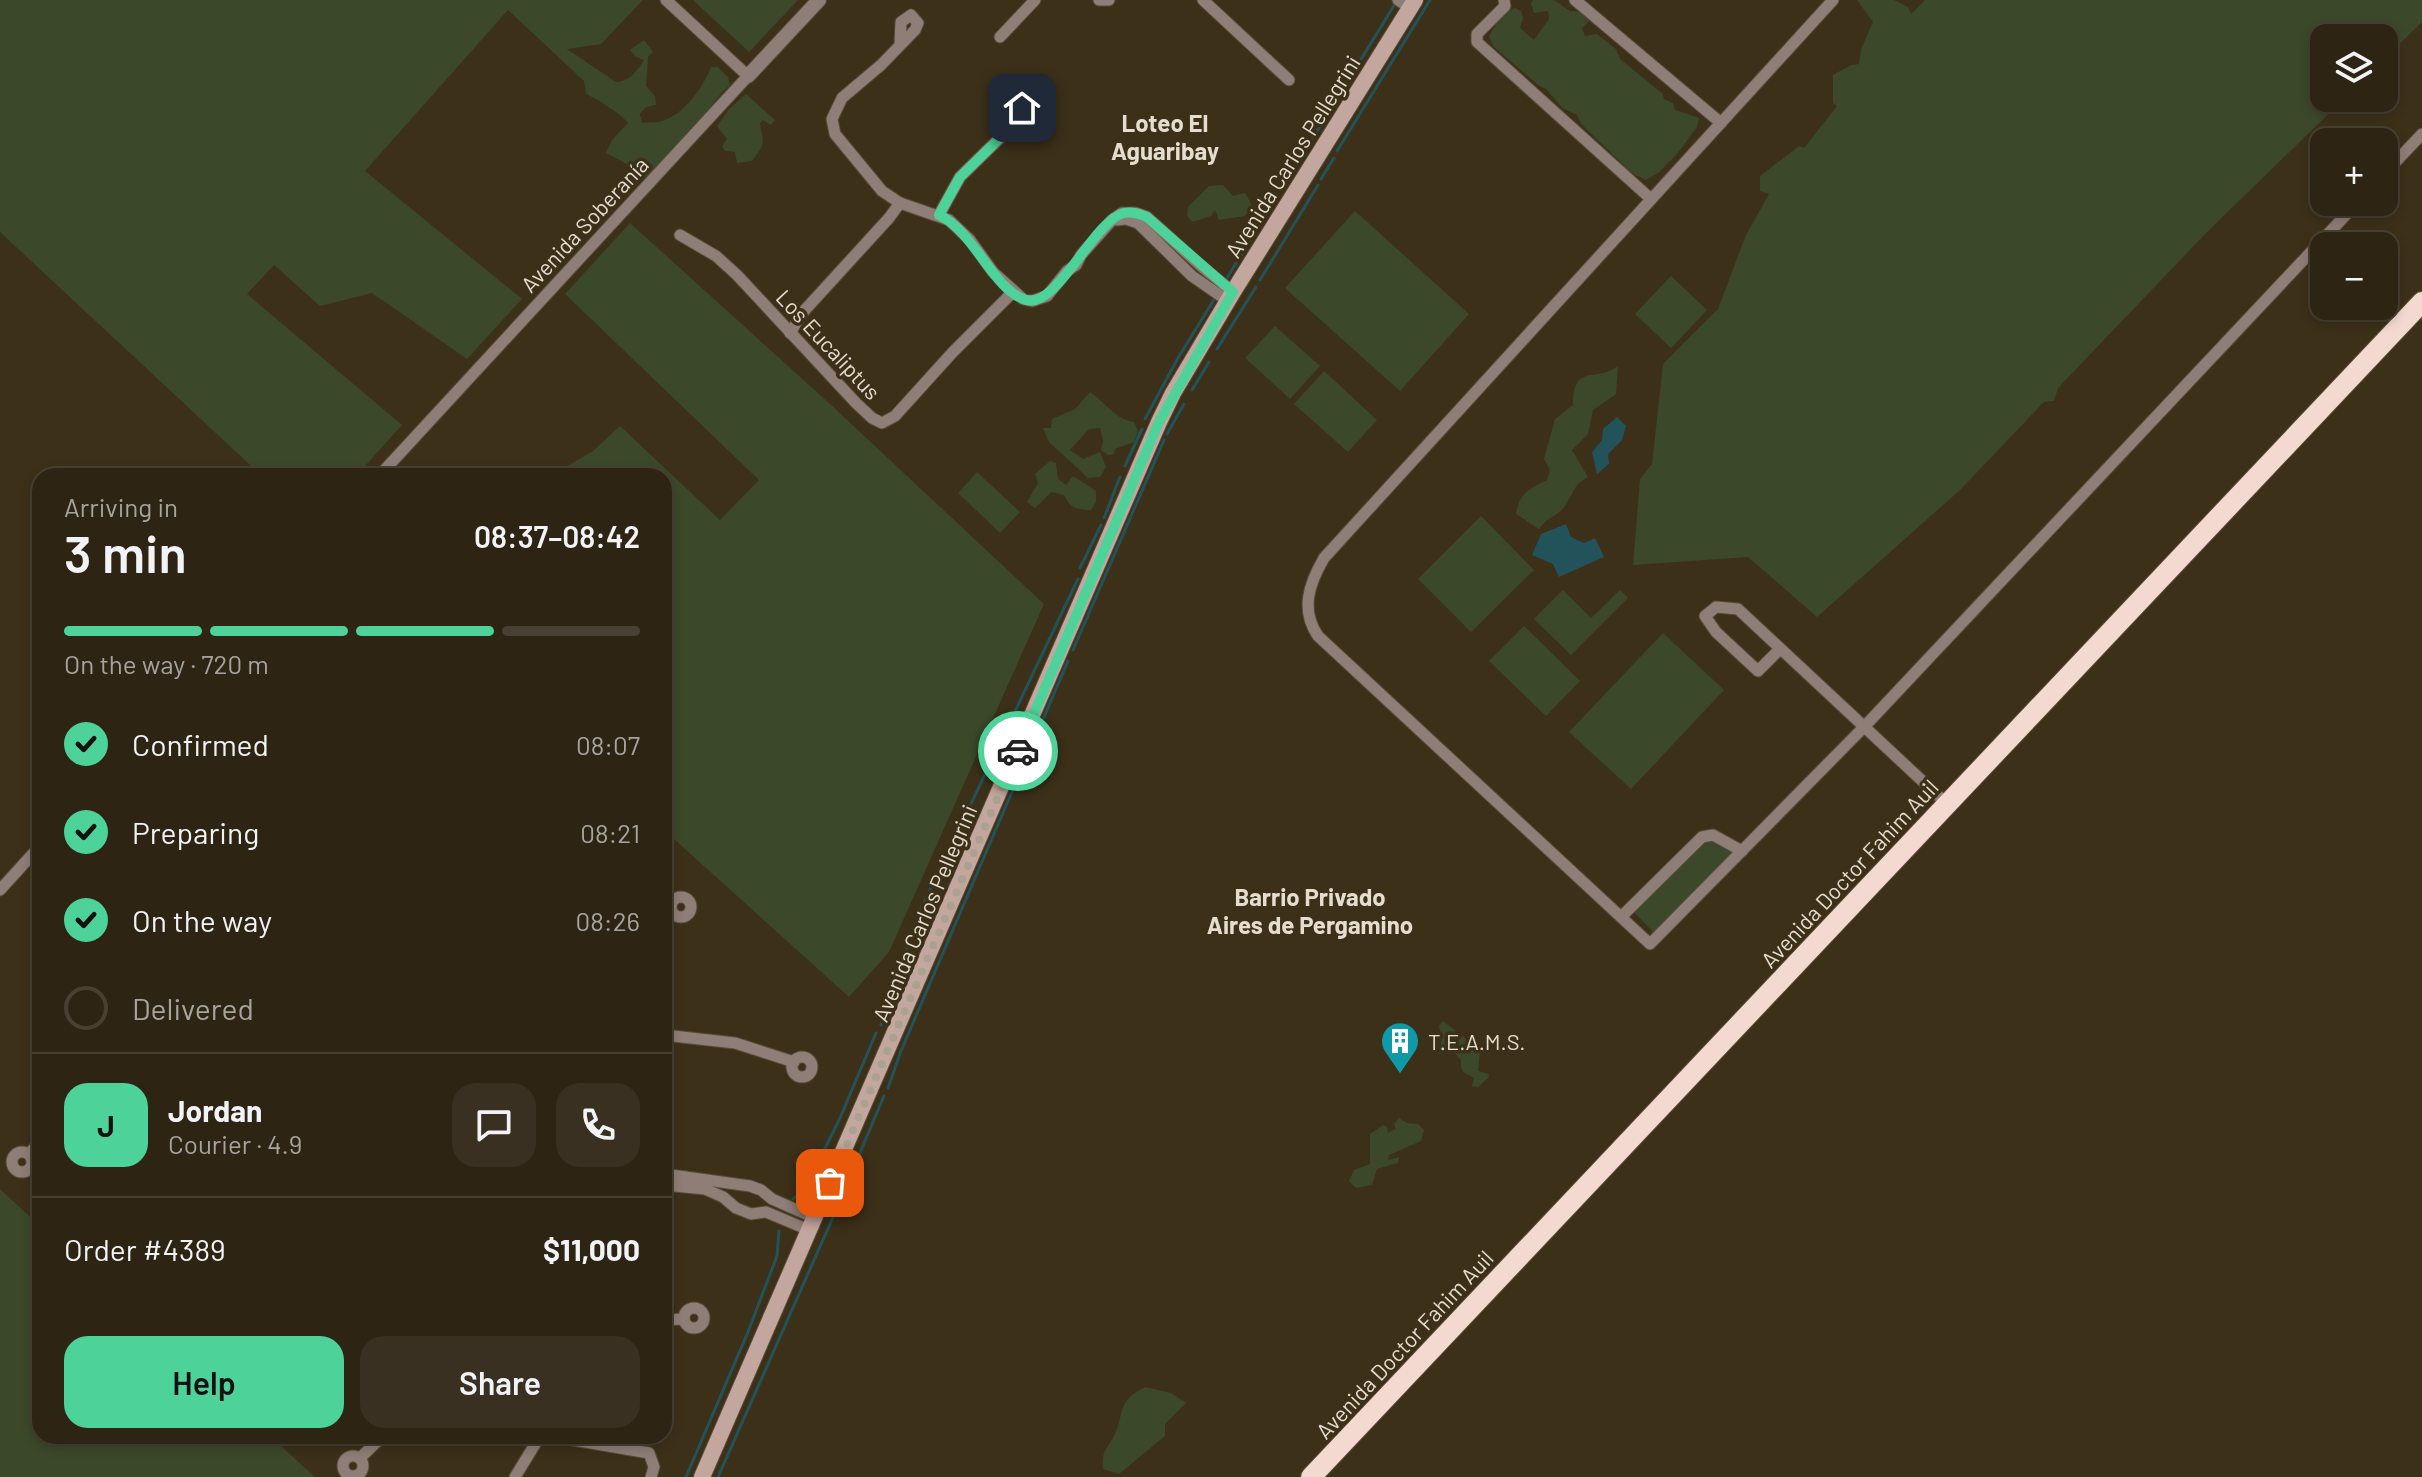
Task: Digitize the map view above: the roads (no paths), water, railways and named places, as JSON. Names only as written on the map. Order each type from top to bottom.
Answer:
[{"type":"highway","name":"Avenida Doctor Fahim Auil","points":[[1311,1477],[2422,302]]},
{"type":"main road","name":"Avenida Carlos Pellegrini","points":[[702,1477],[1159,422],[1231,296],[1408,3]]},
{"type":"street","points":[[666,0],[748,76]]},
{"type":"street","name":"Avenida Soberanía","points":[[386,468],[819,0]]},
{"type":"street","points":[[1000,37],[1035,0]]},
{"type":"street","points":[[1099,0],[1109,0]]},
{"type":"street","points":[[1203,0],[1289,80]]},
{"type":"street","points":[[1575,0],[1721,123]]},
{"type":"street","points":[[1833,0],[1324,558],[1314,574],[1307,604],[1310,624],[1318,636],[1650,944],[1864,727],[2345,216]]},
{"type":"street","points":[[1507,2],[1477,34],[1477,42],[1651,199]]},
{"type":"street","points":[[900,44],[881,65],[842,98],[832,119],[835,134],[882,191],[900,203],[939,215],[961,230],[993,272],[1013,292],[1023,299],[1040,300],[1047,296],[1112,220],[1122,213],[1136,213],[1147,217],[1231,296]]},
{"type":"street","points":[[939,215],[960,177],[1005,133]]},
{"type":"street","points":[[2398,159],[2422,134]]},
{"type":"street","points":[[790,333],[804,311],[900,203]]},
{"type":"street","name":"Los Eucaliptus","points":[[680,235],[716,256],[856,403],[882,423],[895,416],[1013,292]]},
{"type":"street","points":[[1780,649],[1758,671],[1716,632],[1705,616],[1716,607],[1738,609],[1947,804]]},
{"type":"street","points":[[1621,917],[1702,837],[1713,835],[1742,851]]},
{"type":"street","points":[[0,890],[32,855]]},
{"type":"street","points":[[672,1036],[735,1043],[794,1062]]},
{"type":"street","points":[[29,1154],[32,1150]]},
{"type":"street","points":[[672,1175],[750,1186],[812,1224]]},
{"type":"street","points":[[723,1197],[729,1182]]},
{"type":"street","points":[[672,1185],[688,1185],[723,1197],[736,1208],[751,1214],[766,1212],[812,1224]]},
{"type":"street","points":[[766,1212],[772,1199]]},
{"type":"street","points":[[672,1320],[684,1319]]},
{"type":"street","points":[[360,1458],[375,1444]]},
{"type":"street","points":[[515,1477],[535,1444]]},
{"type":"street","points":[[597,1444],[649,1453],[654,1467],[651,1477]]},
{"type":"water","points":[[1617,417],[1626,426],[1622,440],[1608,454],[1609,464],[1597,474],[1592,452],[1602,440],[1603,429]]},
{"type":"water","points":[[1566,524],[1571,537],[1584,543],[1595,538],[1604,557],[1559,577],[1553,564],[1532,555],[1541,534]]},
{"type":"waterway","points":[[1337,151],[1430,0]]},
{"type":"waterway","points":[[1285,183],[1395,4]]},
{"type":"waterway","points":[[1321,179],[1334,158]]},
{"type":"waterway","points":[[1260,280],[1318,185]]},
{"type":"waterway","points":[[1268,211],[1276,197]]},
{"type":"waterway","points":[[1227,278],[1264,218]]},
{"type":"waterway","points":[[1217,349],[1256,287]]},
{"type":"waterway","points":[[1145,419],[1215,298]]},
{"type":"waterway","points":[[1192,390],[1209,362]]},
{"type":"waterway","points":[[1167,434],[1184,404]]},
{"type":"waterway","points":[[1125,466],[1142,429]]},
{"type":"waterway","points":[[1073,650],[1164,440]]},
{"type":"waterway","points":[[1104,518],[1120,477]]},
{"type":"waterway","points":[[1080,568],[1101,525]]},
{"type":"waterway","points":[[881,1025],[919,913],[1078,579]]},
{"type":"waterway","points":[[888,1088],[1068,661]]},
{"type":"waterway","points":[[793,1199],[806,1187],[840,1118],[876,1033]]},
{"type":"waterway","points":[[848,1181],[884,1096]]},
{"type":"waterway","points":[[718,1477],[834,1215]]},
{"type":"waterway","points":[[686,1477],[777,1256],[779,1231]]},
{"type":"place","name":"T.E.A.M.S.","points":[[1400,1075]]},
{"type":"district","name":"Loteo El Aguaribay","points":[[1165,136]]},
{"type":"district","name":"Barrio Privado Aires de Pergamino","points":[[1310,910]]}]
